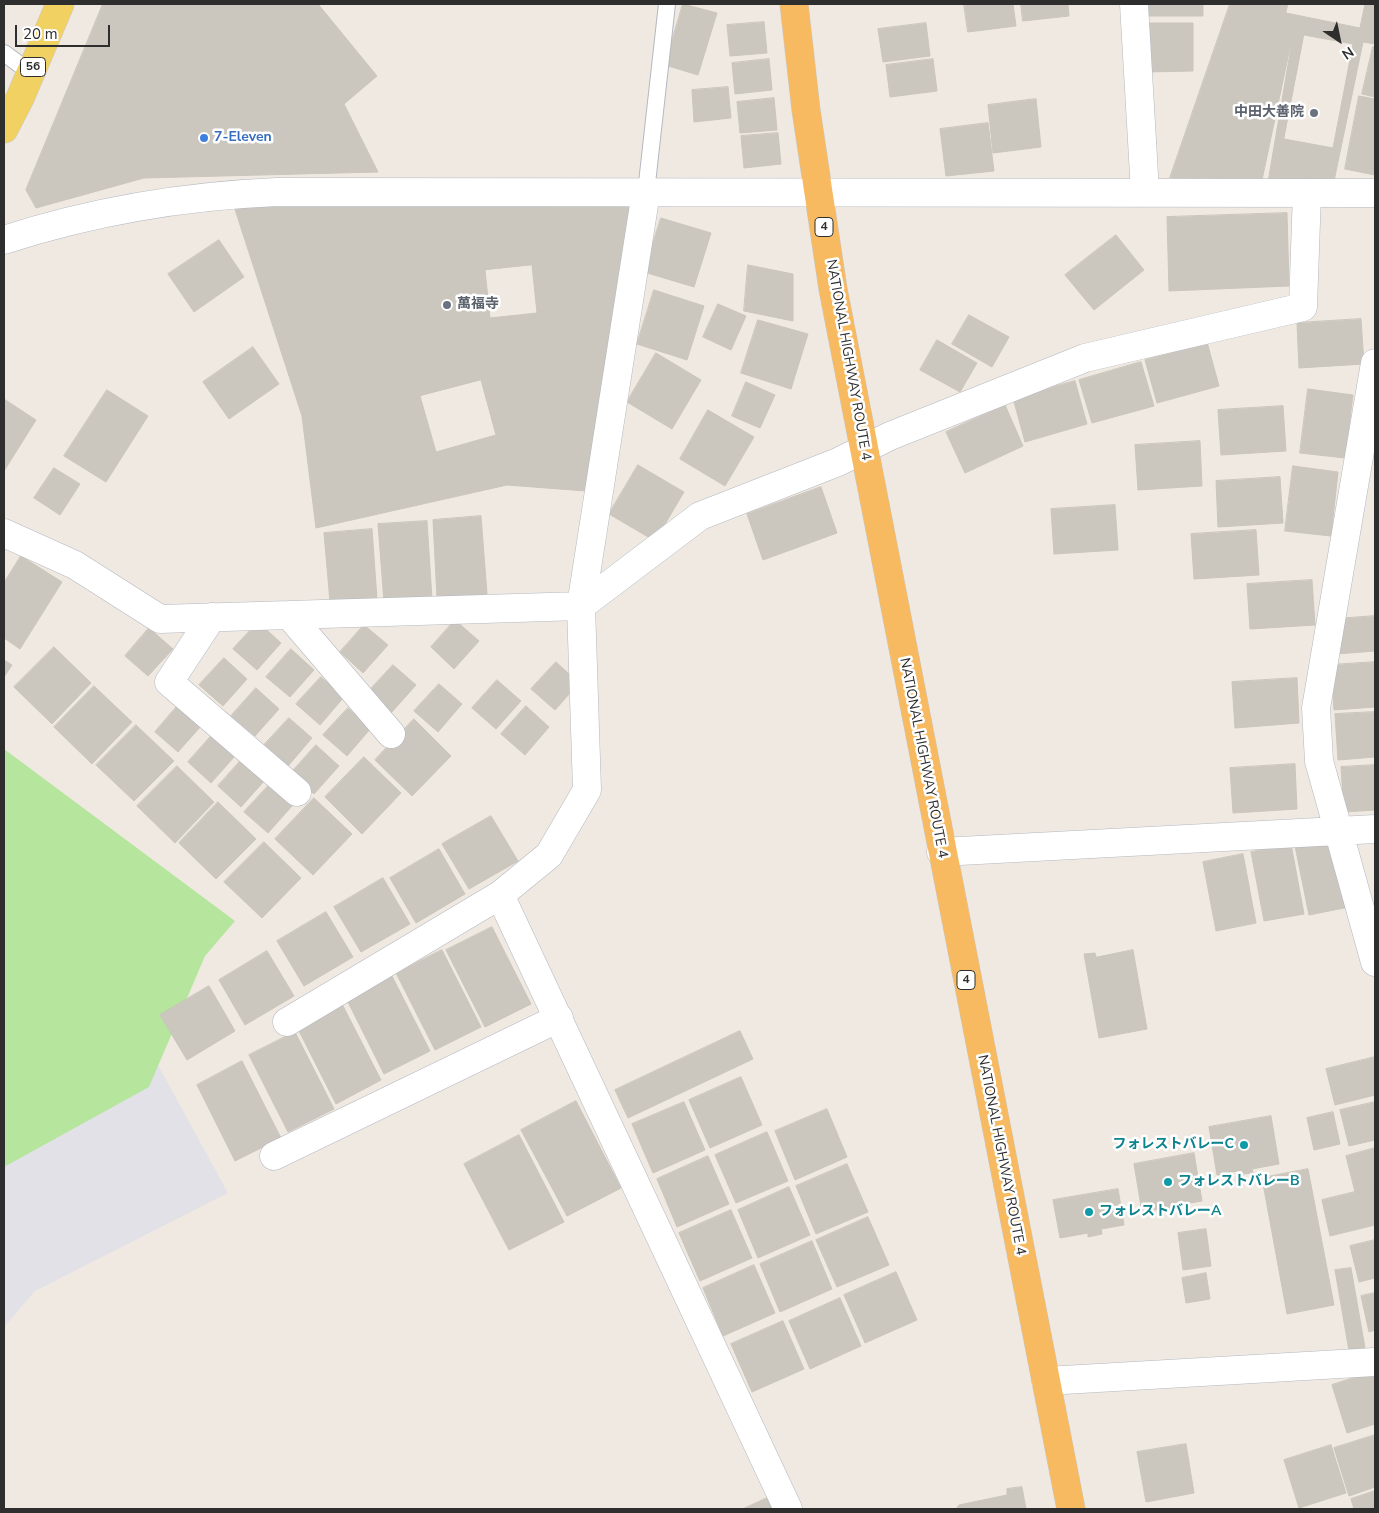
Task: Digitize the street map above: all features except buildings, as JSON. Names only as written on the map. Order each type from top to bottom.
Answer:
[{"type":"highway","name":"NATIONAL HIGHWAY ROUTE 4","points":[[794,4],[806,110],[834,289],[941,852],[1070,1509]]},
{"type":"main road","name":"56","points":[[4,129],[31,73],[60,4]]},
{"type":"street","points":[[1134,4],[1145,192]]},
{"type":"street","points":[[4,240],[101,212],[230,194],[277,192],[1375,193]]},
{"type":"street","points":[[287,1022],[500,895],[549,855],[588,790],[581,606],[646,192]]},
{"type":"street","points":[[4,533],[75,565],[160,619],[581,606],[700,516],[864,450],[890,436],[1085,358],[1303,307],[1307,193]]},
{"type":"street","points":[[1375,363],[1366,468],[1316,708],[1319,761],[1375,962]]},
{"type":"street","points":[[289,615],[391,734]]},
{"type":"street","points":[[212,617],[169,682],[297,792]]},
{"type":"street","points":[[941,852],[1375,829]]},
{"type":"street","points":[[500,895],[788,1509]]},
{"type":"street","points":[[274,1156],[559,1018]]},
{"type":"street","points":[[1046,1381],[1375,1362]]},
{"type":"lane","points":[[646,192],[667,4]]},
{"type":"lane","points":[[4,53],[31,73]]},
{"type":"shaded area","points":[[158,1065],[228,1193],[35,1291],[4,1327],[4,1162]]},
{"type":"green space","points":[[4,749],[235,921],[205,956],[149,1087],[4,1167]]},
{"type":"place","name":"中田大善院","points":[[1314,113]]},
{"type":"place","name":"7-Eleven","points":[[204,138]]},
{"type":"place","name":"萬福寺","points":[[447,305]]},
{"type":"place","name":"フォレストバレーC","points":[[1244,1145]]},
{"type":"place","name":"フォレストバレーB","points":[[1168,1182]]},
{"type":"place","name":"フォレストバレーA","points":[[1089,1212]]}]
